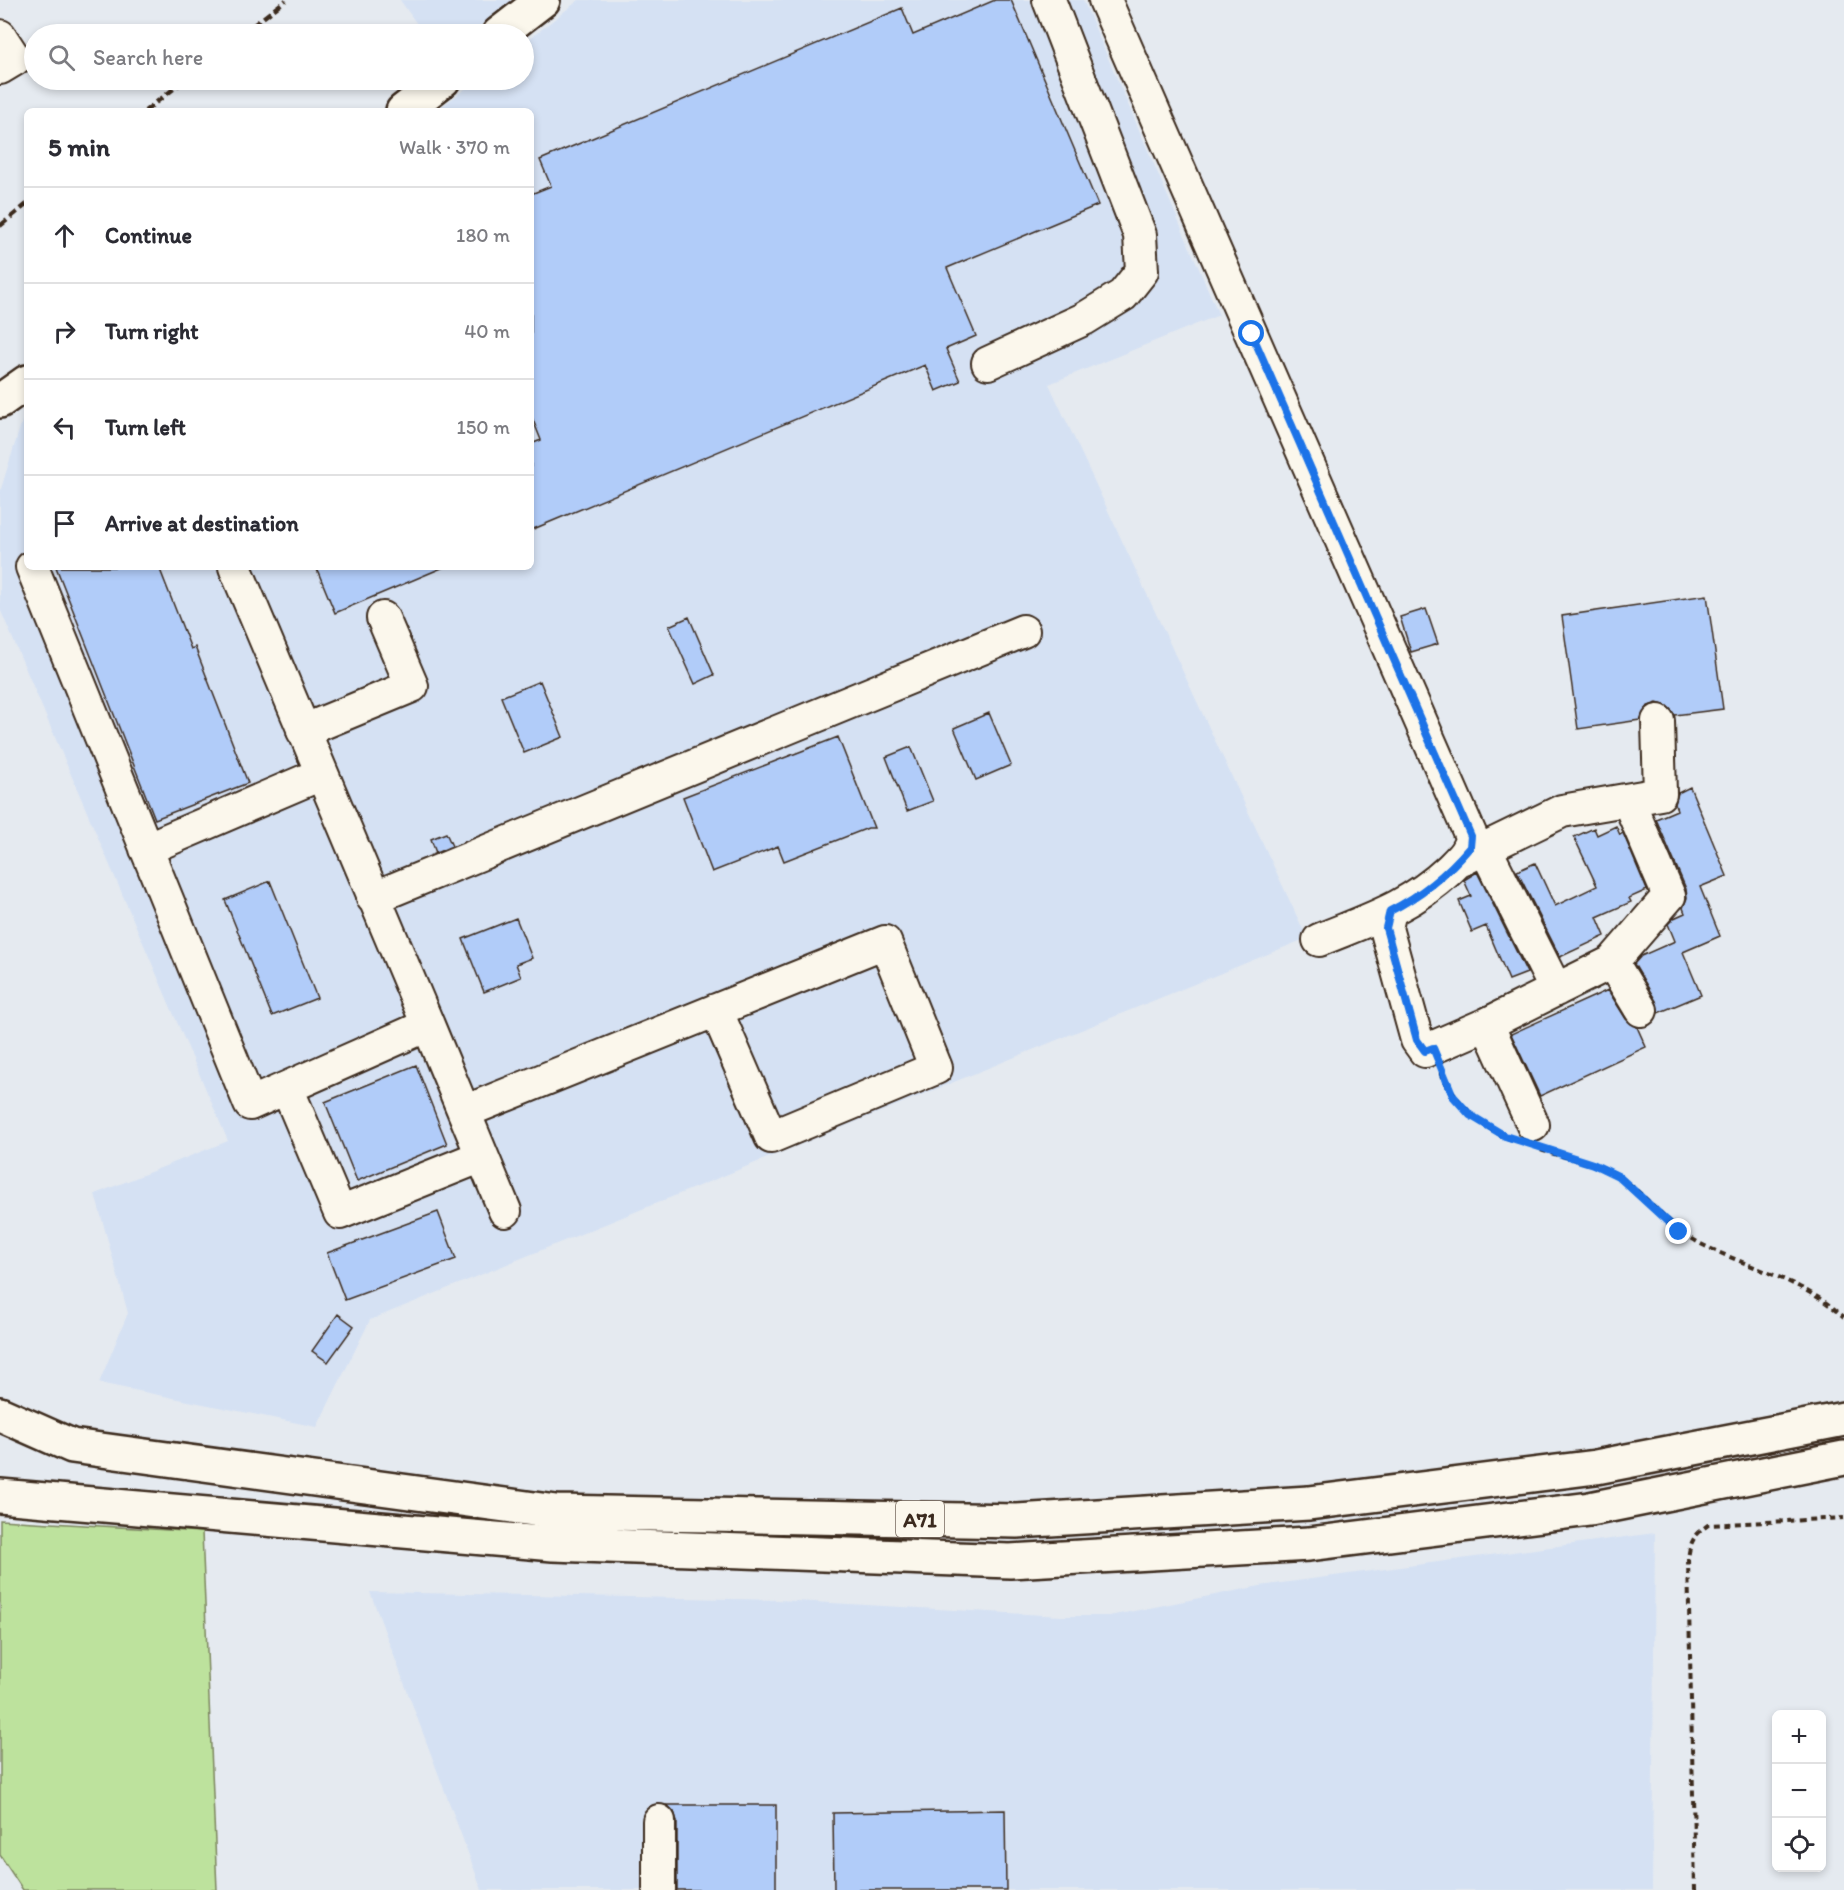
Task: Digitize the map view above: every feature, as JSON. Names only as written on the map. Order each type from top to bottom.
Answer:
[{"type":"main road","points":[[512,24],[543,0]]},
{"type":"main road","points":[[407,108],[430,90]]},
{"type":"main road","points":[[0,401],[24,384]]},
{"type":"main road","name":"A71","points":[[0,1414],[72,1446],[556,1512],[1017,1521],[1308,1503],[1596,1467],[1844,1419]]},
{"type":"main road","name":"A71","points":[[0,1496],[553,1544],[1010,1561],[1321,1543],[1590,1509],[1844,1458]]},
{"type":"lane","points":[[988,363],[1084,319],[1123,295],[1142,271],[1140,235],[1049,0]]},
{"type":"lane","points":[[1105,0],[1467,825],[1472,854],[1556,990]]},
{"type":"lane","points":[[0,36],[15,59],[0,68]]},
{"type":"lane","points":[[33,570],[250,1104],[428,1025]]},
{"type":"lane","points":[[236,570],[505,1211]]},
{"type":"lane","points":[[303,731],[412,686],[383,618]]},
{"type":"lane","points":[[374,898],[1023,632]]},
{"type":"lane","points":[[1319,940],[1416,899],[1472,854],[1563,811],[1660,794],[1658,721]]},
{"type":"lane","points":[[146,849],[321,774]]},
{"type":"lane","points":[[1390,911],[1386,928],[1417,1040],[1425,1051],[1487,1024],[1612,962],[1669,896],[1628,800]]},
{"type":"lane","points":[[464,1112],[716,1010],[885,942],[936,1068],[771,1137],[716,1010]]},
{"type":"lane","points":[[1612,962],[1641,1010]]},
{"type":"lane","points":[[1487,1024],[1528,1137]]},
{"type":"lane","points":[[287,1088],[340,1213],[482,1156]]},
{"type":"lane","points":[[659,1821],[659,1890]]},
{"type":"path","points":[[1433,1048],[1453,1096],[1470,1115],[1618,1176],[1679,1232],[1705,1246],[1747,1262],[1794,1285],[1834,1308],[1844,1317]]},
{"type":"path","points":[[1695,1890],[1688,1570],[1690,1543],[1697,1533],[1708,1525],[1844,1518]]},
{"type":"shaded area","points":[[400,0],[516,0],[482,24],[417,24]]},
{"type":"shaded area","points":[[579,0],[1083,0],[1219,315],[1049,384],[1307,938],[370,1320],[317,1427],[99,1383],[128,1313],[95,1194],[228,1141],[0,609],[0,492],[22,421],[24,419],[24,570],[534,570],[534,108],[440,108],[464,90],[534,90],[534,35]]},
{"type":"shaded area","points":[[1655,1533],[1652,1890],[482,1890],[370,1592],[778,1600],[1061,1616],[1109,1616],[1260,1586]]},
{"type":"green space","points":[[0,1520],[202,1532],[217,1890],[23,1890],[0,1855]]},
{"type":"building","points":[[995,0],[1011,0],[1098,205],[947,268],[976,336],[946,349],[960,381],[936,391],[925,365],[534,529],[534,443],[541,440],[534,422],[534,193],[551,186],[540,160],[902,8],[913,35]]},
{"type":"building","points":[[57,570],[160,570],[191,649],[195,647],[248,783],[155,819]]},
{"type":"building","points":[[317,570],[437,570],[335,613]]},
{"type":"building","points":[[1707,595],[1723,709],[1675,715],[1667,706],[1657,703],[1648,706],[1640,720],[1578,729],[1562,616]]},
{"type":"building","points":[[1426,609],[1438,644],[1411,652],[1400,617]]},
{"type":"building","points":[[689,617],[714,675],[695,684],[669,626]]},
{"type":"building","points":[[540,681],[563,737],[524,753],[501,697]]},
{"type":"building","points":[[989,713],[1011,765],[976,780],[954,728]]},
{"type":"building","points":[[838,737],[874,828],[868,828],[784,861],[778,846],[712,872],[683,797]]},
{"type":"building","points":[[911,747],[933,801],[907,811],[886,757]]},
{"type":"building","points":[[1690,787],[1727,876],[1700,887],[1720,936],[1683,952],[1701,995],[1658,1013],[1656,1001],[1634,964],[1641,956],[1675,941],[1668,924],[1685,913],[1683,908],[1687,898],[1686,889],[1656,819],[1677,810],[1675,804],[1678,793]]},
{"type":"building","points":[[1616,826],[1620,835],[1623,833],[1647,890],[1629,898],[1631,902],[1597,917],[1605,936],[1560,957],[1517,871],[1535,863],[1555,906],[1597,886],[1574,837],[1594,828],[1597,835]]},
{"type":"building","points":[[446,833],[452,846],[436,853],[431,839]]},
{"type":"building","points":[[1477,872],[1527,973],[1509,980],[1486,926],[1472,932],[1459,901],[1471,896],[1464,880]]},
{"type":"building","points":[[270,881],[317,998],[272,1016],[225,900]]},
{"type":"building","points":[[516,918],[532,958],[516,964],[521,977],[484,992],[463,939]]},
{"type":"building","points":[[1608,990],[1626,1019],[1637,1027],[1646,1047],[1540,1096],[1511,1034]]},
{"type":"building","points":[[416,1065],[447,1144],[357,1181],[325,1102]]},
{"type":"building","points":[[438,1212],[456,1259],[345,1300],[327,1253]]},
{"type":"building","points":[[338,1314],[354,1326],[328,1362],[312,1351]]},
{"type":"building","points":[[667,1805],[776,1805],[776,1890],[677,1890],[677,1821],[674,1812]]},
{"type":"building","points":[[1005,1810],[1006,1890],[834,1890],[833,1813]]},
{"type":"railway","points":[[255,24],[286,0]]},
{"type":"railway","points":[[149,108],[172,90]]},
{"type":"railway","points":[[0,226],[24,206]]},
{"type":"route","points":[[1252,334],[1471,836],[1470,847],[1459,861],[1416,899],[1390,911],[1386,928],[1417,1040],[1425,1051],[1433,1048],[1453,1096],[1470,1115],[1505,1136],[1546,1152],[1593,1164],[1618,1176],[1648,1200],[1679,1232]]}]
